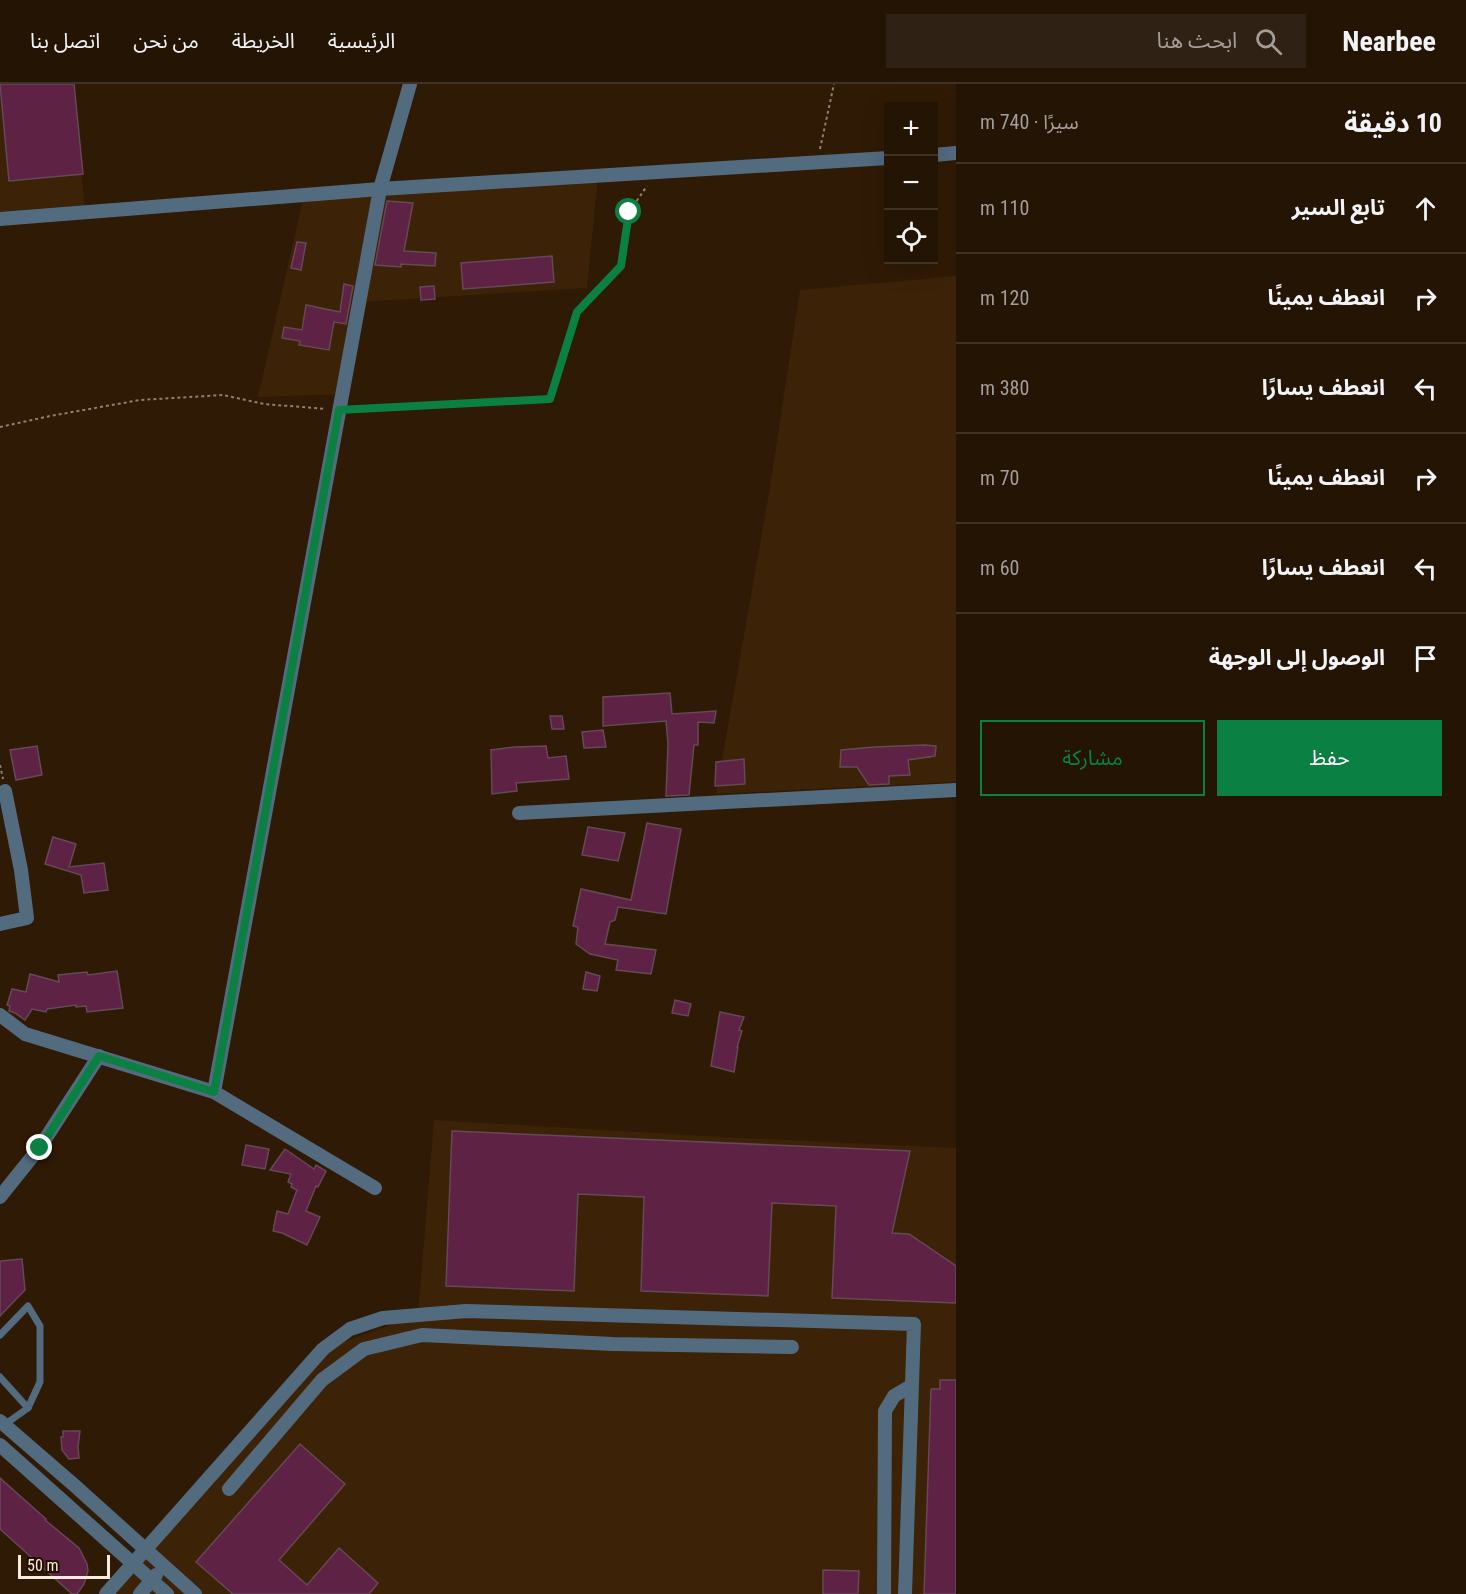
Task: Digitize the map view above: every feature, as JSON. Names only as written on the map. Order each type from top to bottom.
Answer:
[{"type":"street","points":[[214,1092],[380,189],[410,84]]},
{"type":"street","points":[[938,155],[956,153]]},
{"type":"street","points":[[0,219],[380,189],[884,158]]},
{"type":"street","points":[[519,813],[956,790]]},
{"type":"street","points":[[0,924],[27,918],[21,870],[5,791]]},
{"type":"street","points":[[0,1015],[25,1034],[214,1092],[375,1188]]},
{"type":"street","points":[[0,1197],[40,1148],[99,1056]]},
{"type":"street","points":[[106,1594],[323,1349],[350,1329],[383,1318],[466,1311],[914,1324],[905,1594]]},
{"type":"street","points":[[228,1489],[322,1380],[364,1349],[422,1335],[613,1344],[792,1347]]},
{"type":"street","points":[[884,1594],[885,1411],[894,1396],[911,1386]]},
{"type":"street","points":[[281,1397],[297,1409]]},
{"type":"street","points":[[1,1425],[74,1485],[195,1594]]},
{"type":"street","points":[[0,1445],[167,1594]]},
{"type":"street","points":[[140,1594],[163,1565]]},
{"type":"lane","points":[[0,1335],[28,1306],[40,1326],[40,1382],[28,1408],[1,1425]]},
{"type":"lane","points":[[0,1377],[28,1408]]},
{"type":"path","points":[[817,163],[834,84]]},
{"type":"path","points":[[0,426],[140,400],[223,395],[264,404],[339,410],[550,399],[577,312],[621,266],[629,212],[657,172]]},
{"type":"shaded area","points":[[0,84],[74,84],[85,212],[0,220]]},
{"type":"shaded area","points":[[598,176],[587,288],[359,302],[342,394],[258,397],[304,195]]},
{"type":"shaded area","points":[[956,276],[956,782],[716,794],[769,493],[800,290]]},
{"type":"shaded area","points":[[434,1120],[956,1148],[956,1594],[111,1594],[323,1349],[418,1315]]},
{"type":"building","points":[[0,84],[74,84],[83,174],[9,181]]},
{"type":"building","points":[[387,201],[413,203],[404,251],[436,253],[435,266],[375,265]]},
{"type":"building","points":[[297,242],[306,243],[301,270],[291,268]]},
{"type":"building","points":[[552,256],[554,282],[463,289],[461,263]]},
{"type":"building","points":[[344,284],[353,286],[346,324],[334,322],[329,350],[299,345],[300,341],[282,338],[284,327],[302,330],[306,305],[340,312]]},
{"type":"building","points":[[434,286],[435,299],[421,300],[420,287]]},
{"type":"building","points":[[670,693],[672,714],[716,711],[714,723],[698,722],[698,745],[694,745],[689,795],[666,796],[668,744],[666,721],[603,726],[603,697]]},
{"type":"building","points":[[550,716],[562,716],[564,729],[552,729]]},
{"type":"building","points":[[603,730],[606,747],[584,748],[582,732]]},
{"type":"building","points":[[37,746],[42,775],[16,780],[10,750]]},
{"type":"building","points":[[546,746],[548,758],[566,756],[569,779],[516,783],[517,791],[492,794],[491,750]]},
{"type":"building","points":[[936,746],[935,756],[908,760],[910,775],[889,776],[889,784],[869,785],[857,767],[840,767],[841,750]]},
{"type":"building","points":[[744,759],[745,784],[715,786],[716,762]]},
{"type":"building","points":[[647,823],[681,829],[666,914],[618,907],[615,920],[610,922],[605,944],[656,950],[651,974],[616,970],[618,960],[590,954],[576,944],[578,927],[573,926],[581,889],[631,900]]},
{"type":"building","points":[[588,827],[625,833],[618,861],[582,855]]},
{"type":"building","points":[[53,837],[76,844],[69,867],[104,863],[108,890],[84,893],[81,875],[45,864]]},
{"type":"building","points":[[117,971],[123,1008],[87,1012],[86,1006],[76,1007],[76,1005],[47,1009],[46,1012],[32,1009],[25,1020],[9,1011],[10,1006],[7,1005],[12,989],[26,992],[30,974],[59,982],[58,975],[87,972],[88,975]]},
{"type":"building","points":[[586,972],[600,976],[597,991],[583,989]]},
{"type":"building","points":[[675,1000],[691,1004],[688,1016],[672,1013]]},
{"type":"building","points":[[720,1012],[744,1017],[739,1030],[742,1031],[737,1047],[734,1072],[711,1066]]},
{"type":"building","points":[[452,1131],[910,1151],[892,1233],[909,1234],[956,1266],[956,1303],[832,1298],[836,1206],[772,1203],[768,1296],[641,1291],[644,1197],[578,1194],[574,1291],[446,1286]]},
{"type":"building","points":[[246,1145],[269,1149],[265,1169],[242,1165]]},
{"type":"building","points":[[285,1149],[314,1169],[316,1165],[326,1171],[318,1187],[316,1186],[306,1211],[320,1217],[307,1245],[273,1231],[277,1211],[288,1214],[297,1190],[288,1182],[291,1174],[270,1170]]},
{"type":"building","points":[[22,1259],[25,1290],[0,1316],[0,1261]]},
{"type":"building","points":[[940,1380],[956,1380],[956,1594],[924,1594],[931,1389],[940,1389]]},
{"type":"building","points":[[63,1431],[80,1431],[79,1458],[69,1459],[62,1450]]},
{"type":"building","points":[[300,1444],[345,1484],[279,1560],[307,1585],[339,1548],[378,1583],[369,1594],[233,1594],[196,1562]]},
{"type":"building","points":[[0,1478],[79,1548],[88,1571],[84,1584],[77,1594],[72,1594],[0,1529]]},
{"type":"building","points":[[823,1570],[859,1571],[858,1594],[823,1594]]},
{"type":"route","points":[[40,1148],[99,1056],[214,1092],[339,410],[550,399],[577,312],[621,266],[629,212]]}]
